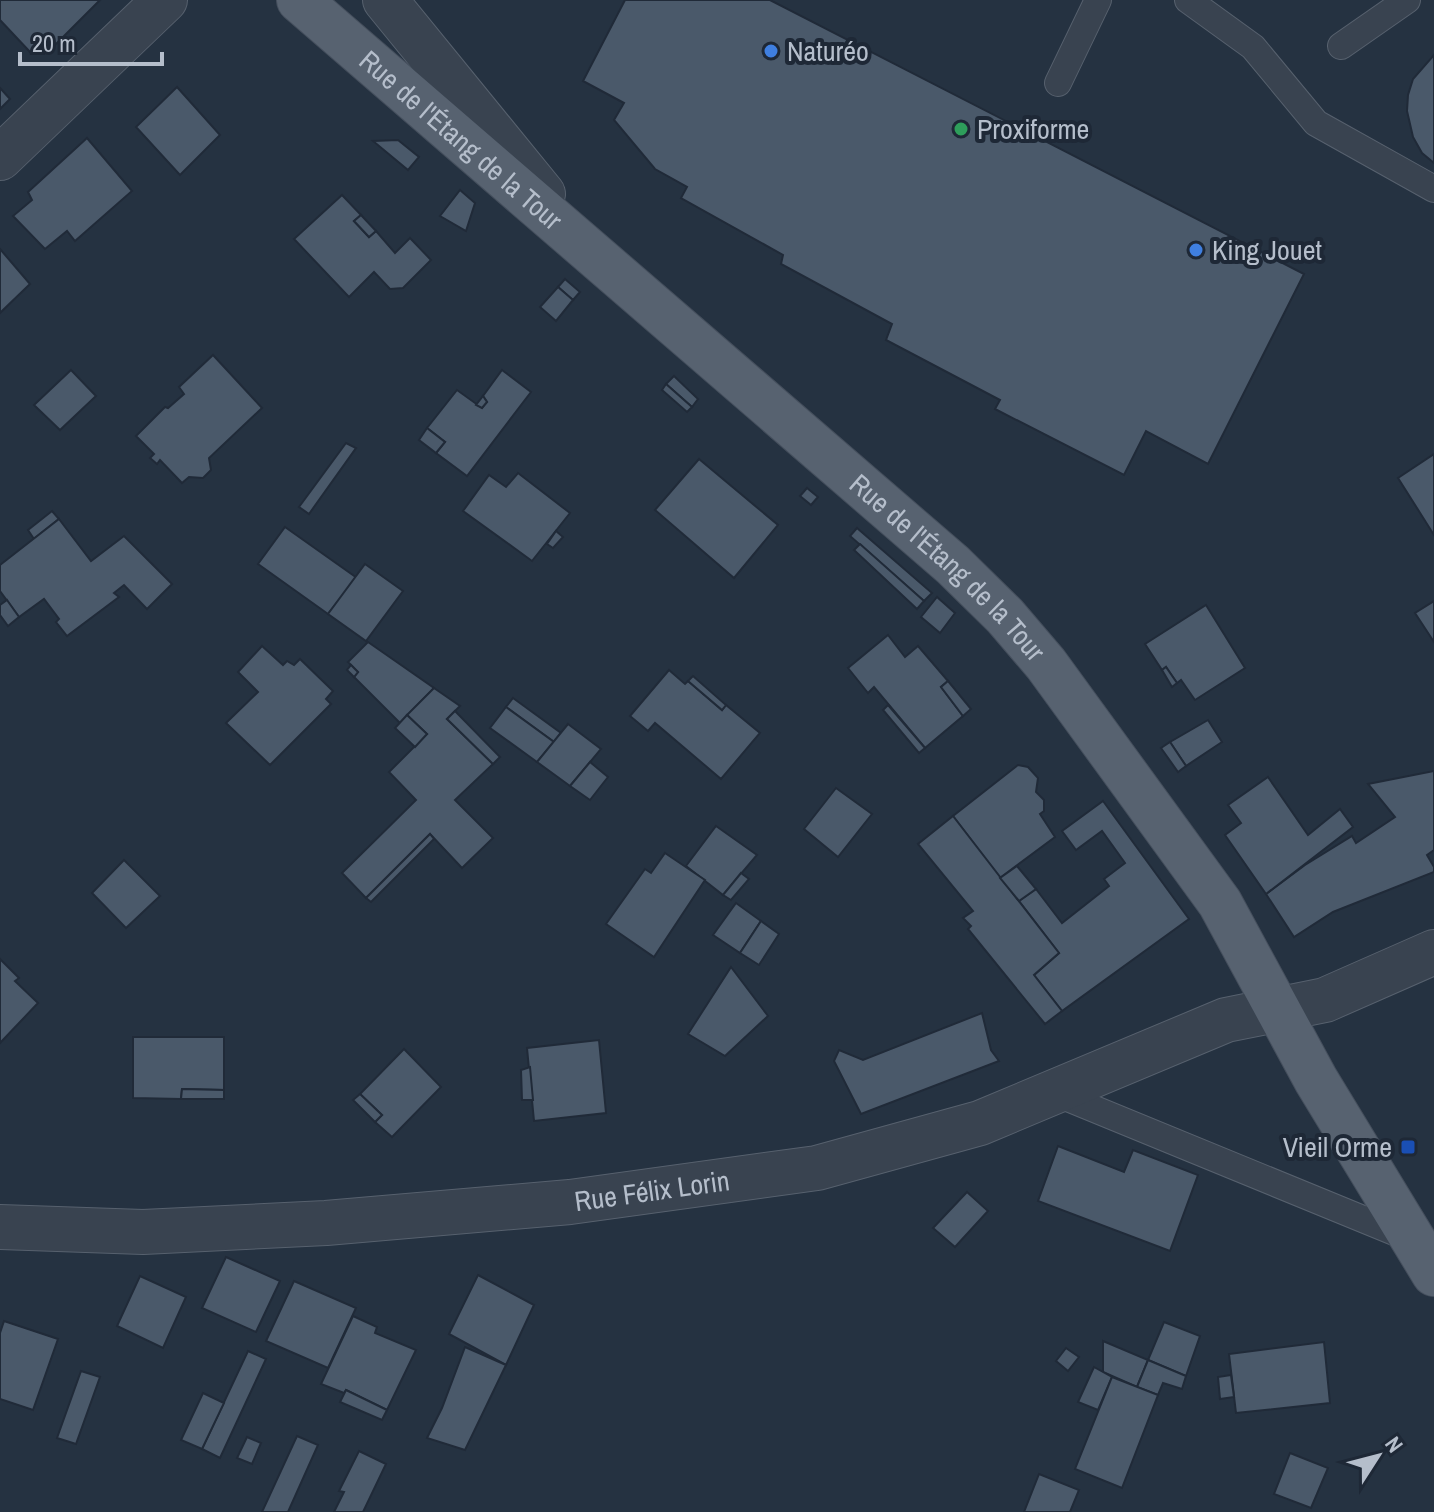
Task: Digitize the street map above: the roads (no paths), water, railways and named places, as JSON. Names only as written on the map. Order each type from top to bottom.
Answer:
[{"type":"main road","name":"Rue de l'Étang de la Tour","points":[[299,0],[941,555],[1005,616],[1046,664],[1220,903],[1316,1080],[1434,1274]]},
{"type":"street","points":[[0,158],[165,0]]},
{"type":"street","points":[[385,0],[593,255]]},
{"type":"street","name":"Rue Félix Lorin","points":[[0,1227],[158,1231],[326,1223],[570,1202],[817,1168],[980,1123],[1226,1020],[1325,1000],[1434,952]]},
{"type":"lane","points":[[1058,83],[1098,0]]},
{"type":"lane","points":[[1188,0],[1253,47],[1316,123],[1434,189]]},
{"type":"lane","points":[[1341,46],[1407,0]]},
{"type":"lane","points":[[1053,1092],[1410,1238]]},
{"type":"place","name":"Naturéo","points":[[771,51]]},
{"type":"place","name":"Proxiforme","points":[[961,129]]},
{"type":"place","name":"King Jouet","points":[[1196,250]]},
{"type":"place","name":"Vieil Orme","points":[[1408,1147]]}]
